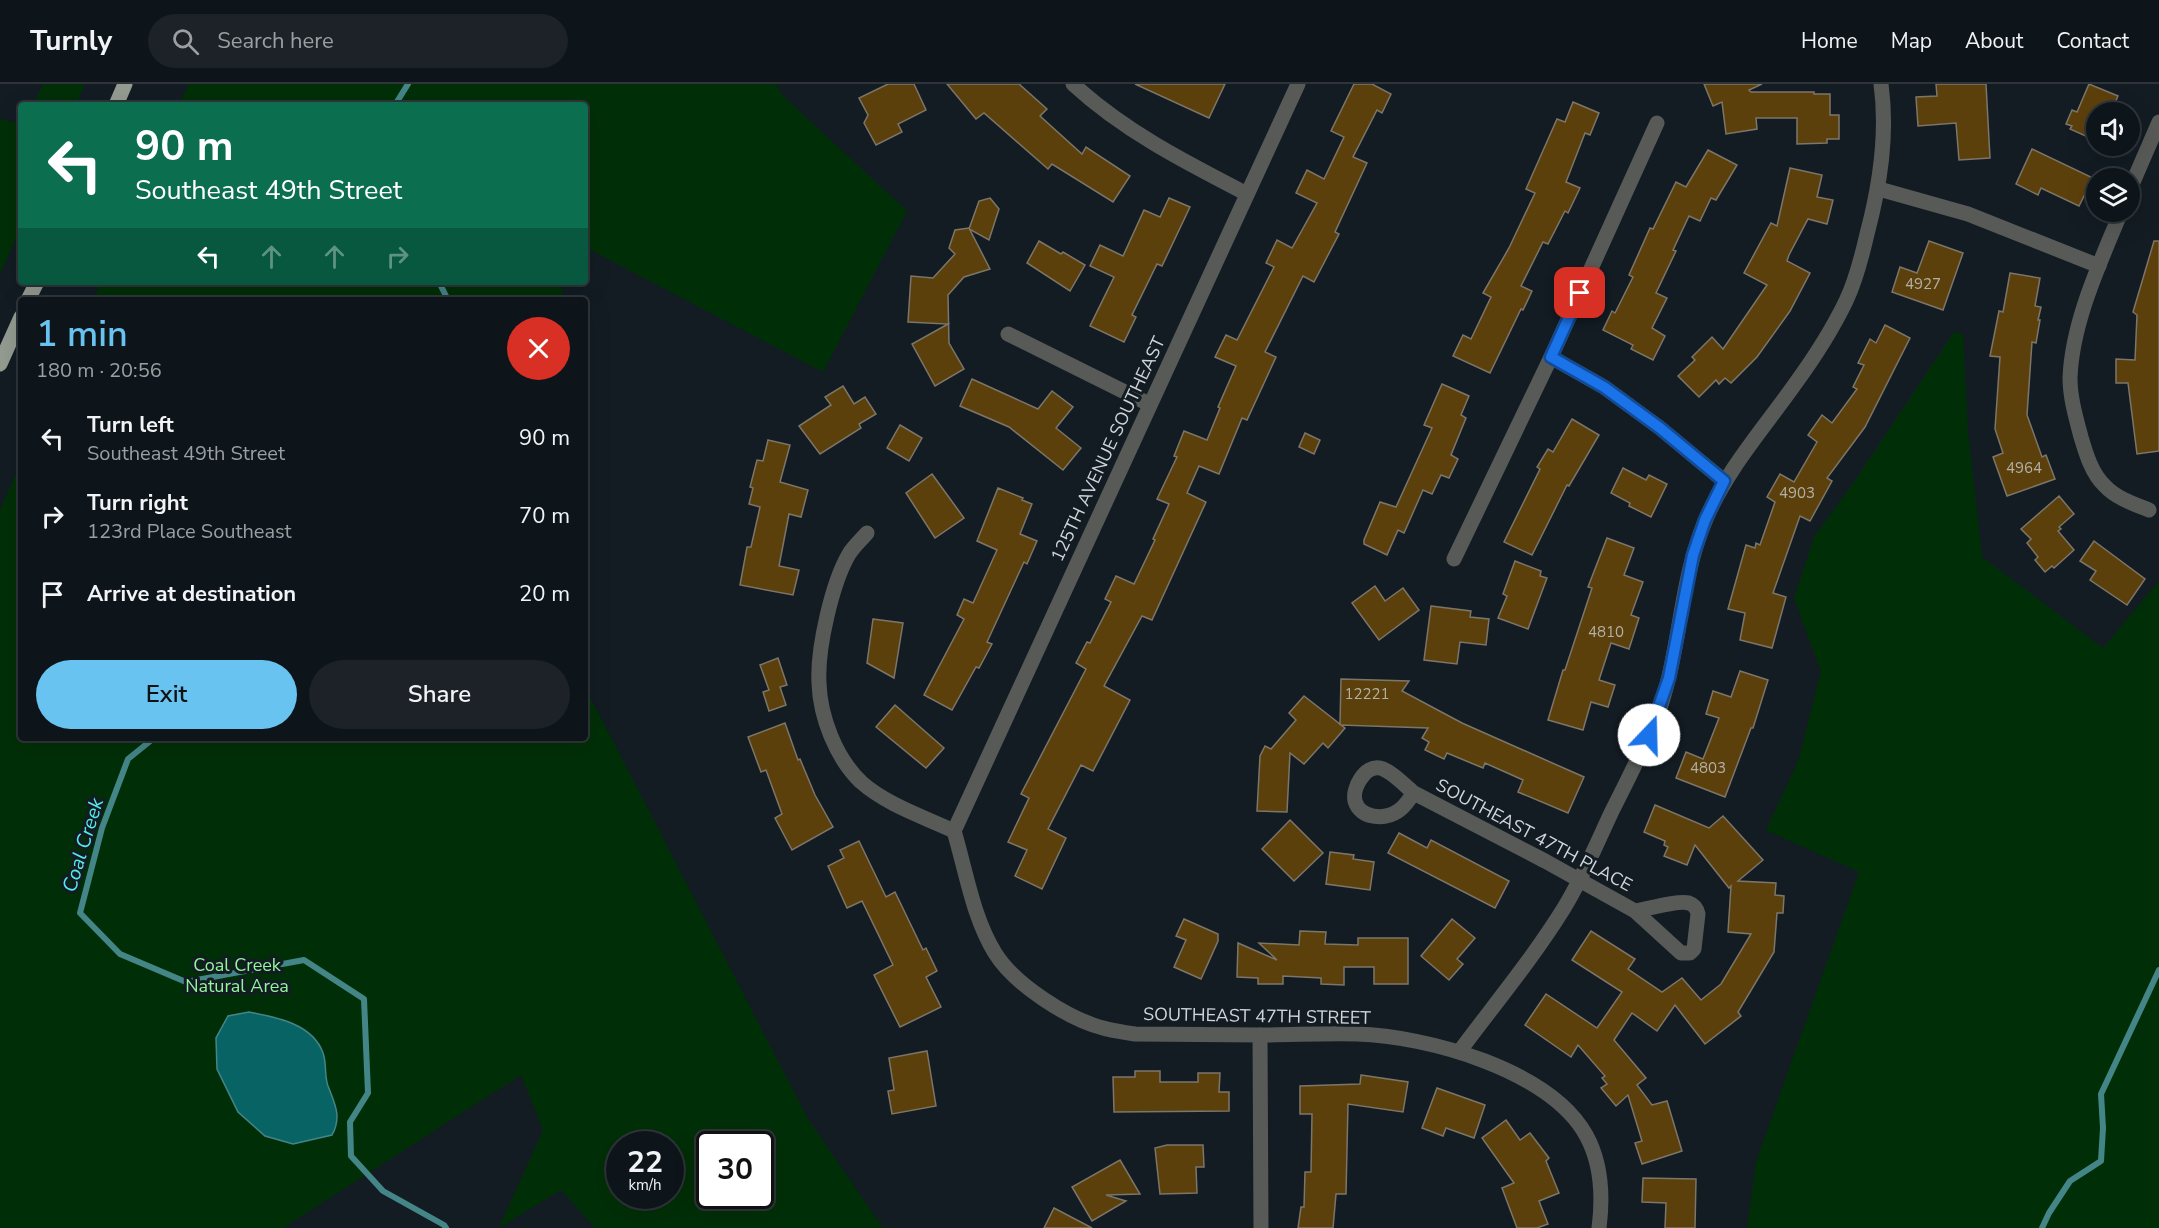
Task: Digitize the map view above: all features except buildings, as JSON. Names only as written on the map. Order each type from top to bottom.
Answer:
[{"type":"main road","points":[[117,102],[125,84]]},
{"type":"main road","points":[[0,364],[18,324]]},
{"type":"street","points":[[1073,84],[1091,101],[1168,153],[1247,194]]},
{"type":"street","name":"125TH AVENUE SOUTHEAST","points":[[954,831],[1298,84]]},
{"type":"street","points":[[1459,1052],[1545,936],[1579,880],[1649,735],[1660,707],[1669,678],[1693,555],[1705,520],[1724,481],[1797,381],[1847,299],[1860,263],[1878,189],[1883,144],[1881,84]]},
{"type":"street","points":[[2139,168],[2159,122]]},
{"type":"street","points":[[1454,558],[1551,357],[1657,123]]},
{"type":"street","points":[[1878,189],[1968,214],[2099,266]]},
{"type":"street","points":[[2117,222],[2079,325],[2070,380],[2074,409],[2093,471],[2105,487],[2124,499],[2149,510]]},
{"type":"street","points":[[1008,334],[1149,404]]},
{"type":"street","points":[[1551,357],[1604,387],[1660,428],[1724,481]]},
{"type":"street","points":[[867,533],[850,553],[838,578],[824,635],[819,682],[832,740],[844,762],[861,781],[880,795],[954,831]]},
{"type":"street","name":"SOUTHEAST 47TH PLACE","points":[[1414,793],[1635,911]]},
{"type":"street","name":"SOUTHEAST 47TH STREET","points":[[954,831],[980,921],[996,954],[1041,998],[1070,1015],[1102,1028],[1135,1034],[1359,1034],[1404,1040],[1459,1052],[1519,1076],[1549,1095],[1574,1118],[1586,1136],[1596,1159],[1600,1191],[1599,1228]]},
{"type":"street","points":[[1260,1035],[1261,1228]]},
{"type":"green space","points":[[43,84],[85,84],[77,102],[34,102]]},
{"type":"green space","points":[[189,84],[776,84],[783,96],[907,211],[823,372],[588,249],[588,102],[180,102]]},
{"type":"green space","points":[[0,119],[18,123],[18,234],[0,274]]},
{"type":"green space","points":[[100,285],[563,285],[562,297],[94,297]]},
{"type":"green space","points":[[1954,332],[1963,334],[1968,431],[1982,557],[2103,648],[2159,581],[2159,1228],[1747,1228],[1756,1162],[1859,872],[1766,830],[1799,759],[1821,671],[1794,598],[1814,537],[1852,485]]},
{"type":"green space","name":"Coal Creek Natural Area","points":[[18,469],[18,741],[588,741],[588,693],[808,1119],[883,1228],[595,1228],[561,1190],[499,1228],[543,1130],[521,1075],[283,1228],[0,1228],[0,510]]},
{"type":"shaded area","points":[[249,1012],[292,1023],[311,1035],[318,1043],[323,1053],[327,1082],[337,1116],[332,1135],[293,1144],[265,1136],[238,1112],[217,1069],[216,1038],[228,1016]]},
{"type":"waterway","name":"Coal Creek","points":[[397,102],[408,84]]},
{"type":"waterway","name":"Coal Creek","points":[[440,285],[446,297]]},
{"type":"waterway","name":"Coal Creek","points":[[150,741],[128,759],[102,828],[80,913],[120,954],[186,982],[304,960],[364,999],[368,1093],[350,1122],[351,1156],[383,1191],[446,1228]]},
{"type":"waterway","points":[[2042,1228],[2070,1181],[2101,1161],[2103,1128],[2101,1094],[2159,970]]},
{"type":"route","points":[[1580,293],[1551,357],[1604,387],[1660,428],[1724,481],[1705,520],[1693,555],[1669,678],[1649,735]]}]
